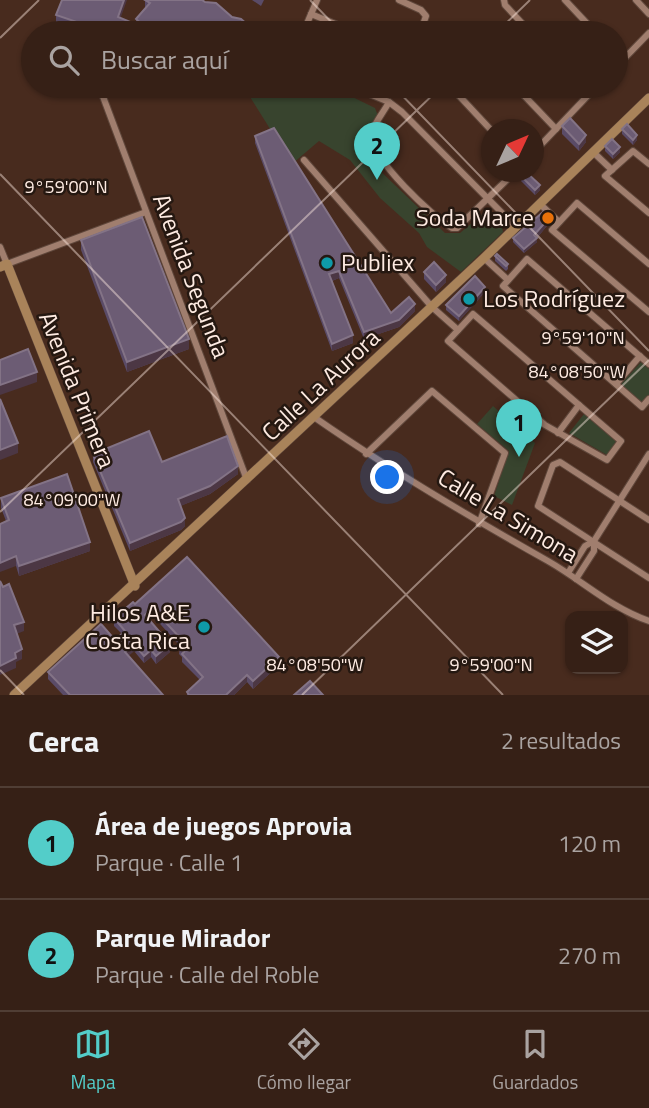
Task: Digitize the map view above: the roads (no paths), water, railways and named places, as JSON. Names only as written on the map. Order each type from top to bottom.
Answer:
[{"type":"street","points":[[308,21],[317,0]]},
{"type":"street","points":[[399,0],[421,10],[426,16],[424,21]]},
{"type":"street","points":[[504,0],[521,21]]},
{"type":"street","points":[[565,0],[585,21]]},
{"type":"street","points":[[636,0],[649,14]]},
{"type":"street","points":[[311,14],[328,21]]},
{"type":"street","points":[[628,54],[649,33]]},
{"type":"street","name":"Avenida Segunda","points":[[103,98],[247,480]]},
{"type":"street","points":[[379,98],[389,102],[516,227]]},
{"type":"street","points":[[461,98],[482,119]]},
{"type":"street","points":[[526,98],[556,129]]},
{"type":"street","points":[[544,142],[585,98]]},
{"type":"street","points":[[389,102],[373,130],[372,138],[379,156],[396,176],[452,228],[457,228],[505,182]]},
{"type":"street","name":"Calle La Aurora","points":[[14,695],[135,586],[647,102]]},
{"type":"street","points":[[649,164],[633,151],[605,176],[649,213]]},
{"type":"street","points":[[593,152],[612,170]]},
{"type":"street","points":[[304,160],[432,307],[458,330]]},
{"type":"street","points":[[649,264],[577,203],[552,230],[649,312]]},
{"type":"street","points":[[540,204],[559,222]]},
{"type":"street","points":[[3,265],[146,212]]},
{"type":"street","name":"Avenida Primera","points":[[0,247],[3,265],[135,586]]},
{"type":"street","points":[[484,258],[508,281]]},
{"type":"street","points":[[649,364],[527,259],[503,286],[642,407],[649,399]]},
{"type":"street","points":[[473,314],[579,405],[621,441],[607,460],[558,433],[448,341],[473,314]]},
{"type":"street","points":[[616,384],[640,356]]},
{"type":"street","points":[[366,453],[432,391],[503,449],[505,458],[479,524]]},
{"type":"street","points":[[558,433],[579,405]]},
{"type":"street","name":"Calle La Simona","points":[[314,417],[479,524],[568,573],[623,612],[649,621]]},
{"type":"street","points":[[568,573],[585,546],[594,541],[647,462],[649,454]]},
{"type":"street","points":[[649,520],[560,462],[553,465],[538,506],[649,578]]},
{"type":"street","points":[[576,579],[594,551],[594,541]]},
{"type":"place","name":"Parque Mirador","points":[[377,180]]},
{"type":"place","name":"Soda Marce","points":[[548,218]]},
{"type":"place","name":"Publiex","points":[[327,263]]},
{"type":"place","name":"Los Rodríguez","points":[[469,299]]},
{"type":"place","name":"Área de juegos Aprovia","points":[[519,457]]},
{"type":"place","name":"Hilos A&E Costa Rica","points":[[204,627]]}]
